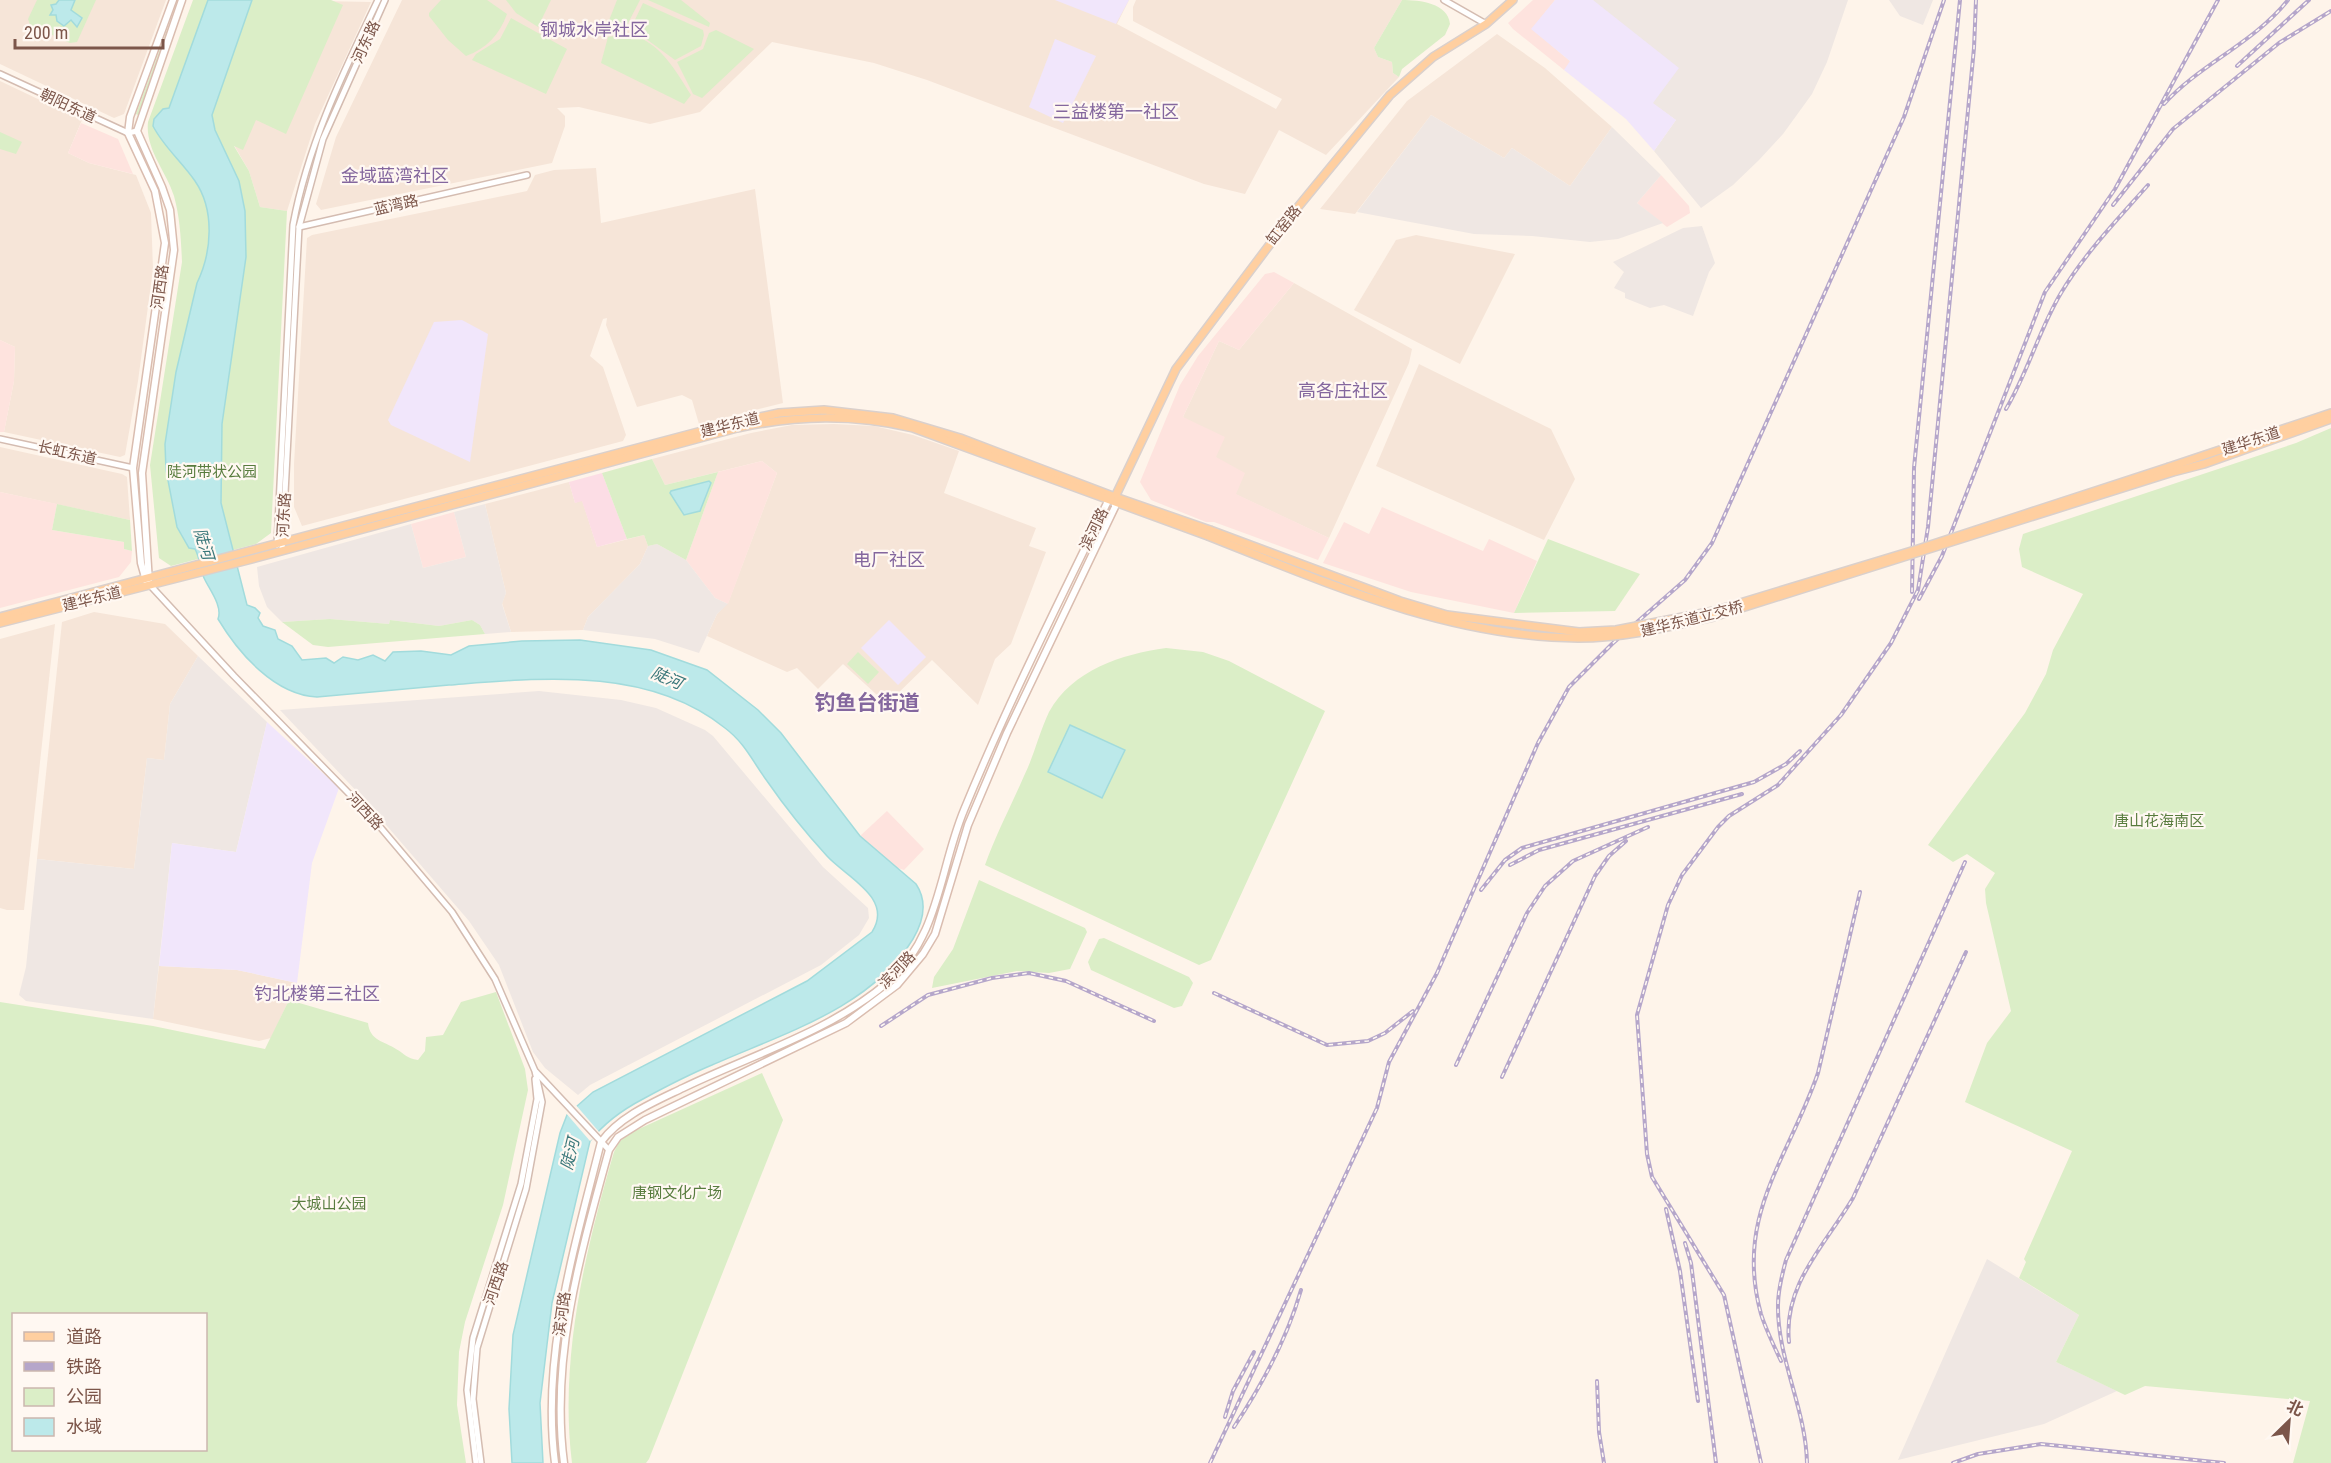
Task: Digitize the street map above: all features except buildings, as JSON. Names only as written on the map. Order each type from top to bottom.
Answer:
[{"type":"main road","points":[[128,133],[130,117],[173,0]]},
{"type":"main road","points":[[137,131],[182,0]]},
{"type":"main road","name":"缸窑路","points":[[1113,501],[1176,369],[1298,207],[1390,95],[1433,57],[1486,24],[1513,0]]},
{"type":"main road","name":"河西路","points":[[137,131],[162,187],[173,229],[172,272],[142,473],[148,580]]},
{"type":"main road","name":"河西路","points":[[128,133],[155,192],[165,243],[133,468],[148,580]]},
{"type":"main road","name":"建华东道","points":[[0,617],[246,557],[732,423],[761,416],[802,411],[848,411],[893,418],[952,436],[1113,501],[1209,533]]},
{"type":"main road","name":"建华东道","points":[[2171,469],[2331,413]]},
{"type":"main road","name":"建华东道","points":[[2171,469],[2215,460],[2331,419]]},
{"type":"main road","name":"建华东道立交桥","points":[[1209,533],[1400,601],[1447,615],[1579,632],[1616,630],[1714,611],[2171,469]]},
{"type":"main road","name":"滨河路","points":[[555,1463],[551,1431],[551,1403],[563,1298],[599,1141],[618,1124],[658,1101],[837,1018],[889,981],[916,950],[927,932],[963,812],[1008,709],[1113,501]]},
{"type":"main road","name":"滨河路","points":[[564,1463],[560,1417],[566,1331],[577,1272],[609,1150],[618,1137],[645,1120],[846,1023],[897,985],[917,963],[935,934],[968,825],[1007,733],[1113,501]]},
{"type":"main road","name":"建华东道","points":[[0,623],[148,580]]},
{"type":"street","name":"河东路","points":[[280,546],[293,225],[303,176],[316,136],[378,0]]},
{"type":"street","name":"河东路","points":[[280,546],[299,227],[323,139],[385,0]]},
{"type":"street","points":[[1444,0],[1486,24]]},
{"type":"street","name":"朝阳东道","points":[[0,74],[128,133]]},
{"type":"street","points":[[128,133],[137,131]]},
{"type":"street","name":"蓝湾路","points":[[299,227],[527,175]]},
{"type":"street","name":"长虹东道","points":[[0,439],[133,468]]},
{"type":"street","name":"河西路","points":[[148,580],[234,676],[370,815],[452,912],[495,979],[535,1071],[542,1102],[526,1189],[480,1331],[477,1347],[473,1399],[481,1463]]},
{"type":"street","points":[[535,1071],[609,1150]]},
{"type":"street","name":"河西路","points":[[476,1463],[467,1390],[472,1338],[521,1184],[537,1099],[535,1071]]},
{"type":"shaded area","points":[[0,0],[166,0],[124,114],[114,118],[0,64]]},
{"type":"shaded area","points":[[268,0],[371,2],[315,124],[287,211],[260,207],[249,171],[234,145]]},
{"type":"shaded area","points":[[402,0],[1129,0],[1117,24],[1276,109],[1282,99],[1133,21],[1133,7],[1136,0],[1402,0],[1374,48],[1378,57],[1392,62],[1393,73],[1399,77],[1326,155],[1279,130],[1245,194],[1204,184],[927,80],[874,63],[772,42],[700,112],[650,124],[579,107],[557,108],[565,116],[565,126],[552,163],[321,210],[316,204],[336,137]]},
{"type":"shaded area","points":[[1055,0],[1129,0],[1116,24]]},
{"type":"shaded area","points":[[1533,0],[1555,0],[1532,29],[1571,62],[1564,70],[1508,23]]},
{"type":"shaded area","points":[[1555,0],[1593,0],[1679,68],[1653,103],[1676,120],[1654,151],[1626,119],[1564,70],[1570,61],[1531,29]]},
{"type":"shaded area","points":[[1593,0],[1848,0],[1827,62],[1812,94],[1783,134],[1759,160],[1733,185],[1701,208],[1654,151],[1676,120],[1652,103]]},
{"type":"shaded area","points":[[1889,0],[1933,0],[1923,25],[1900,16]]},
{"type":"shaded area","points":[[1497,34],[1545,68],[1612,127],[1570,186],[1512,148],[1504,158],[1431,115],[1355,214],[1320,209],[1407,101]]},
{"type":"shaded area","points":[[1055,39],[1096,56],[1063,123],[1029,107]]},
{"type":"shaded area","points":[[0,81],[82,120],[68,153],[89,163],[136,175],[151,213],[153,269],[138,381],[125,455],[120,457],[4,432],[14,381],[15,347],[0,340]]},
{"type":"shaded area","points":[[1431,115],[1504,158],[1512,148],[1570,186],[1612,127],[1661,175],[1637,203],[1663,223],[1618,239],[1590,242],[1532,236],[1474,234],[1357,212]]},
{"type":"shaded area","points":[[81,123],[118,139],[133,174],[89,163],[68,153]]},
{"type":"shaded area","points":[[596,168],[601,223],[755,189],[783,403],[699,424],[692,400],[682,395],[637,407],[606,325],[607,318],[603,319],[590,356],[603,367],[626,435],[623,441],[302,526],[294,507],[294,464],[307,238],[312,235],[527,191],[535,175],[554,170]]},
{"type":"shaded area","points":[[1661,175],[1689,206],[1690,213],[1667,227],[1637,203]]},
{"type":"shaded area","points":[[1702,226],[1715,263],[1709,272],[1693,316],[1664,305],[1650,308],[1625,298],[1625,293],[1614,288],[1624,272],[1613,262],[1683,228]]},
{"type":"shaded area","points":[[1416,235],[1515,254],[1460,364],[1354,310],[1396,240]]},
{"type":"shaded area","points":[[1274,272],[1294,283],[1239,350],[1219,341],[1183,417],[1225,437],[1216,457],[1245,473],[1236,494],[1329,538],[1318,560],[1214,522],[1206,522],[1151,500],[1140,482],[1180,385],[1198,356],[1265,274]]},
{"type":"shaded area","points":[[1294,283],[1412,349],[1409,363],[1329,538],[1235,494],[1216,457],[1183,417],[1219,341],[1239,350]]},
{"type":"shaded area","points":[[462,320],[488,334],[470,462],[391,425],[388,420],[434,322]]},
{"type":"shaded area","points":[[0,340],[15,347],[14,381],[4,432],[0,432]]},
{"type":"shaded area","points":[[1419,364],[1551,429],[1575,479],[1544,540],[1376,466]]},
{"type":"shaded area","points":[[792,425],[874,426],[913,435],[959,451],[944,493],[1036,528],[1029,546],[1046,552],[1011,644],[995,659],[978,705],[932,660],[887,704],[843,664],[818,689],[797,668],[787,672],[707,636],[717,614],[728,603],[777,473],[762,461],[665,485],[652,459],[751,433]]},
{"type":"shaded area","points":[[0,447],[122,474],[127,477],[130,520],[0,492]]},
{"type":"shaded area","points":[[762,461],[777,473],[728,604],[715,598],[686,560],[718,472]]},
{"type":"shaded area","points":[[602,473],[627,539],[597,547],[582,501],[575,503],[569,482]]},
{"type":"shaded area","points":[[569,482],[575,503],[582,500],[597,547],[644,535],[648,546],[640,564],[588,617],[583,630],[511,632],[502,603],[506,593],[485,504]]},
{"type":"shaded area","points":[[0,492],[57,504],[52,530],[124,542],[124,549],[132,551],[131,562],[119,577],[0,608]]},
{"type":"shaded area","points":[[485,504],[506,593],[502,604],[511,632],[485,634],[480,625],[472,620],[439,626],[390,620],[389,624],[330,619],[282,622],[267,607],[259,586],[257,567],[411,524],[423,568],[466,557],[454,512]]},
{"type":"shaded area","points":[[1382,507],[1483,551],[1489,539],[1537,561],[1514,613],[1411,592],[1323,563],[1344,522],[1369,534]]},
{"type":"shaded area","points":[[454,512],[466,557],[423,568],[411,524]]},
{"type":"shaded area","points":[[657,544],[686,560],[715,598],[728,604],[717,614],[699,653],[655,639],[583,630],[588,617],[640,564],[648,546]]},
{"type":"shaded area","points":[[94,612],[165,624],[198,656],[170,704],[164,760],[147,758],[134,869],[37,859],[62,622]]},
{"type":"shaded area","points":[[889,620],[926,657],[898,685],[861,648]]},
{"type":"shaded area","points":[[55,624],[24,910],[7,910],[0,908],[0,639]]},
{"type":"shaded area","points":[[198,656],[267,722],[236,852],[172,843],[153,1019],[26,1001],[19,995],[26,967],[37,859],[134,869],[147,758],[164,760],[170,704]]},
{"type":"shaded area","points":[[539,691],[621,700],[656,708],[705,730],[713,736],[823,867],[868,908],[869,918],[859,935],[821,965],[590,1085],[578,1095],[545,1068],[533,1052],[499,965],[469,921],[362,797],[280,710]]},
{"type":"shaded area","points":[[267,722],[339,788],[312,863],[297,983],[237,970],[159,966],[172,843],[236,852]]},
{"type":"shaded area","points":[[887,811],[924,849],[904,870],[895,867],[860,836]]},
{"type":"shaded area","points":[[159,966],[237,970],[297,983],[271,1038],[259,1041],[153,1019]]},
{"type":"shaded area","points":[[1987,1259],[2079,1315],[2056,1362],[2117,1391],[2044,1424],[1898,1460]]},
{"type":"green space","points":[[37,0],[96,0],[77,42],[70,43],[30,25],[28,19]]},
{"type":"green space","points":[[178,0],[181,0],[138,115],[136,114]]},
{"type":"green space","name":"陡河带状公园","points":[[193,0],[331,0],[343,5],[286,134],[256,120],[243,150],[234,146],[249,171],[260,207],[287,211],[271,533],[256,544],[171,566],[159,558],[150,465],[182,253],[174,196],[153,151],[148,122]]},
{"type":"green space","points":[[441,0],[487,0],[507,14],[491,40],[466,56],[448,40],[429,16]]},
{"type":"green space","points":[[506,0],[551,0],[538,27],[516,13]]},
{"type":"green space","points":[[617,0],[640,0],[625,29],[606,28]]},
{"type":"green space","points":[[648,0],[681,0],[710,23],[709,27]]},
{"type":"green space","points":[[1402,0],[1425,2],[1439,7],[1448,17],[1450,24],[1445,35],[1402,69],[1399,77],[1393,73],[1392,62],[1378,57],[1374,48]]},
{"type":"green space","points":[[643,3],[703,30],[701,46],[675,60],[631,28]]},
{"type":"green space","points":[[511,18],[567,49],[546,94],[472,60],[476,54],[500,39]]},
{"type":"green space","points":[[716,30],[754,49],[702,98],[693,94],[677,62],[703,49],[709,33]]},
{"type":"green space","points":[[628,34],[649,43],[666,58],[691,95],[684,104],[601,63],[608,37]]},
{"type":"green space","points":[[0,132],[22,142],[16,154],[0,149]]},
{"type":"green space","name":"唐山花海南区","points":[[2331,428],[2331,1463],[2293,1463],[2310,1401],[2145,1386],[2125,1395],[2056,1362],[2079,1315],[2019,1278],[2026,1262],[2024,1259],[2072,1151],[1965,1102],[1987,1043],[2011,1011],[1986,903],[1985,889],[1995,873],[1967,854],[1953,862],[1928,845],[2025,713],[2046,674],[2053,650],[2083,594],[2022,567],[2019,549],[2023,534],[2296,443]]},
{"type":"green space","points":[[652,459],[665,485],[718,472],[686,560],[657,544],[648,546],[644,535],[627,539],[602,473]]},
{"type":"green space","points":[[57,504],[130,520],[132,551],[124,549],[124,542],[52,530]]},
{"type":"green space","points":[[1548,539],[1640,574],[1615,611],[1514,613]]},
{"type":"green space","points":[[330,619],[389,624],[390,620],[439,626],[472,620],[480,625],[485,634],[328,647],[313,645],[282,622]]},
{"type":"green space","points":[[1166,648],[1203,652],[1229,661],[1325,711],[1211,960],[1199,965],[985,865],[1028,768],[1045,720],[1059,697],[1071,685],[1100,666],[1132,655]]},
{"type":"green space","points":[[858,652],[879,672],[868,684],[847,664]]},
{"type":"green space","points":[[979,880],[1085,928],[1087,932],[1070,969],[1049,973],[1017,971],[932,988],[934,977],[953,949]]},
{"type":"green space","points":[[1104,938],[1189,977],[1193,983],[1182,1006],[1174,1008],[1091,970],[1088,962],[1099,939]]},
{"type":"green space","name":"大城山公园","points":[[496,992],[525,1069],[528,1090],[503,1205],[465,1322],[459,1352],[457,1405],[466,1463],[0,1463],[0,1002],[153,1026],[265,1049],[289,1000],[368,1023],[369,1029],[378,1040],[418,1060],[425,1051],[426,1037],[443,1035],[461,1002]]},
{"type":"green space","name":"唐钢文化广场","points":[[762,1073],[783,1120],[649,1459],[646,1463],[572,1463],[569,1385],[577,1306],[593,1228],[614,1152],[619,1142],[630,1133]]},
{"type":"water","points":[[59,0],[75,0],[71,10],[82,18],[77,27],[71,20],[64,26],[57,21],[56,15],[50,15],[53,10],[51,5],[56,4]]},
{"type":"water","name":"陡河","points":[[208,0],[252,0],[212,115],[215,130],[239,181],[245,211],[246,257],[222,424],[221,503],[247,605],[260,613],[258,618],[263,626],[275,630],[278,639],[292,646],[302,660],[326,658],[334,663],[343,657],[358,660],[373,655],[385,661],[393,652],[421,651],[451,655],[469,646],[522,641],[580,640],[651,650],[707,670],[758,710],[781,733],[860,836],[916,884],[922,898],[922,919],[913,939],[895,963],[874,983],[823,1016],[694,1073],[635,1103],[608,1122],[590,1141],[552,1303],[540,1403],[543,1463],[512,1463],[509,1409],[513,1335],[560,1133],[567,1115],[593,1092],[807,981],[872,932],[877,920],[877,909],[865,889],[835,864],[803,829],[732,734],[695,708],[662,694],[628,685],[556,679],[484,682],[317,697],[302,695],[273,681],[247,659],[236,646],[218,619],[219,609],[204,578],[197,552],[189,548],[177,527],[166,470],[165,444],[176,372],[197,283],[206,258],[209,231],[206,205],[201,192],[153,126],[154,119],[163,109],[169,108]]},
{"type":"water","points":[[709,481],[711,483],[700,511],[684,515],[670,493],[671,491]]},
{"type":"water","points":[[1070,725],[1125,750],[1102,798],[1048,772]]},
{"type":"pier","points":[[575,1104],[600,1133],[590,1141],[565,1112]]},
{"type":"railway","points":[[1210,1463],[1377,1108],[1389,1062],[1437,973],[1538,743],[1569,687],[1612,644],[1685,580],[1712,543],[1904,117],[1944,0]]},
{"type":"railway","points":[[1912,592],[1914,468],[1960,0]]},
{"type":"railway","points":[[1761,1463],[1724,1295],[1652,1177],[1647,1154],[1637,1015],[1668,905],[1682,875],[1718,827],[1729,816],[1778,785],[1841,715],[1891,643],[1918,590],[1928,527],[1974,48],[1976,0]]},
{"type":"railway","points":[[1919,599],[1942,556],[2045,292],[2115,189],[2218,0]]},
{"type":"railway","points":[[2164,104],[2194,77],[2259,29],[2288,0]]},
{"type":"railway","points":[[2237,66],[2309,0]]},
{"type":"railway","points":[[2113,205],[2173,129],[2279,43],[2331,11]]},
{"type":"railway","points":[[2006,409],[2046,322],[2070,278],[2091,250],[2148,185]]},
{"type":"railway","points":[[1481,890],[1505,860],[1522,848],[1754,782],[1786,764],[1800,751]]},
{"type":"railway","points":[[1510,865],[1539,850],[1742,794]]},
{"type":"railway","points":[[1456,1065],[1527,913],[1545,886],[1573,861],[1648,827]]},
{"type":"railway","points":[[1502,1077],[1595,876],[1609,856],[1626,841]]},
{"type":"railway","points":[[1807,1463],[1802,1423],[1786,1364],[1779,1325],[1780,1282],[1786,1260],[1965,862]]},
{"type":"railway","points":[[1781,1361],[1761,1314],[1754,1279],[1754,1247],[1759,1218],[1768,1189],[1818,1073],[1860,892]]},
{"type":"railway","points":[[1789,1342],[1789,1321],[1799,1283],[1819,1248],[1853,1198],[1966,952]]},
{"type":"railway","points":[[881,1026],[928,995],[992,978],[1029,973],[1066,981],[1154,1021]]},
{"type":"railway","points":[[1214,993],[1327,1045],[1368,1041],[1385,1033],[1413,1011]]},
{"type":"railway","points":[[1666,1209],[1680,1271],[1698,1401]]},
{"type":"railway","points":[[1685,1243],[1691,1263],[1716,1463]]},
{"type":"railway","points":[[1234,1427],[1273,1361],[1289,1326],[1301,1290]]},
{"type":"railway","points":[[1225,1417],[1233,1391],[1254,1352]]},
{"type":"railway","points":[[1597,1381],[1599,1432],[1604,1463]]},
{"type":"railway","points":[[1953,1463],[1978,1454],[2041,1444],[2224,1463]]},
{"type":"district","name":"钢城水岸社区","points":[[594,29]]},
{"type":"district","name":"三益楼第一社区","points":[[1116,111]]},
{"type":"district","name":"金域蓝湾社区","points":[[395,175]]},
{"type":"district","name":"高各庄社区","points":[[1343,390]]},
{"type":"district","name":"电厂社区","points":[[889,559]]},
{"type":"district","name":"钓鱼台街道","points":[[867,703]]},
{"type":"district","name":"钓北楼第三社区","points":[[317,993]]}]
